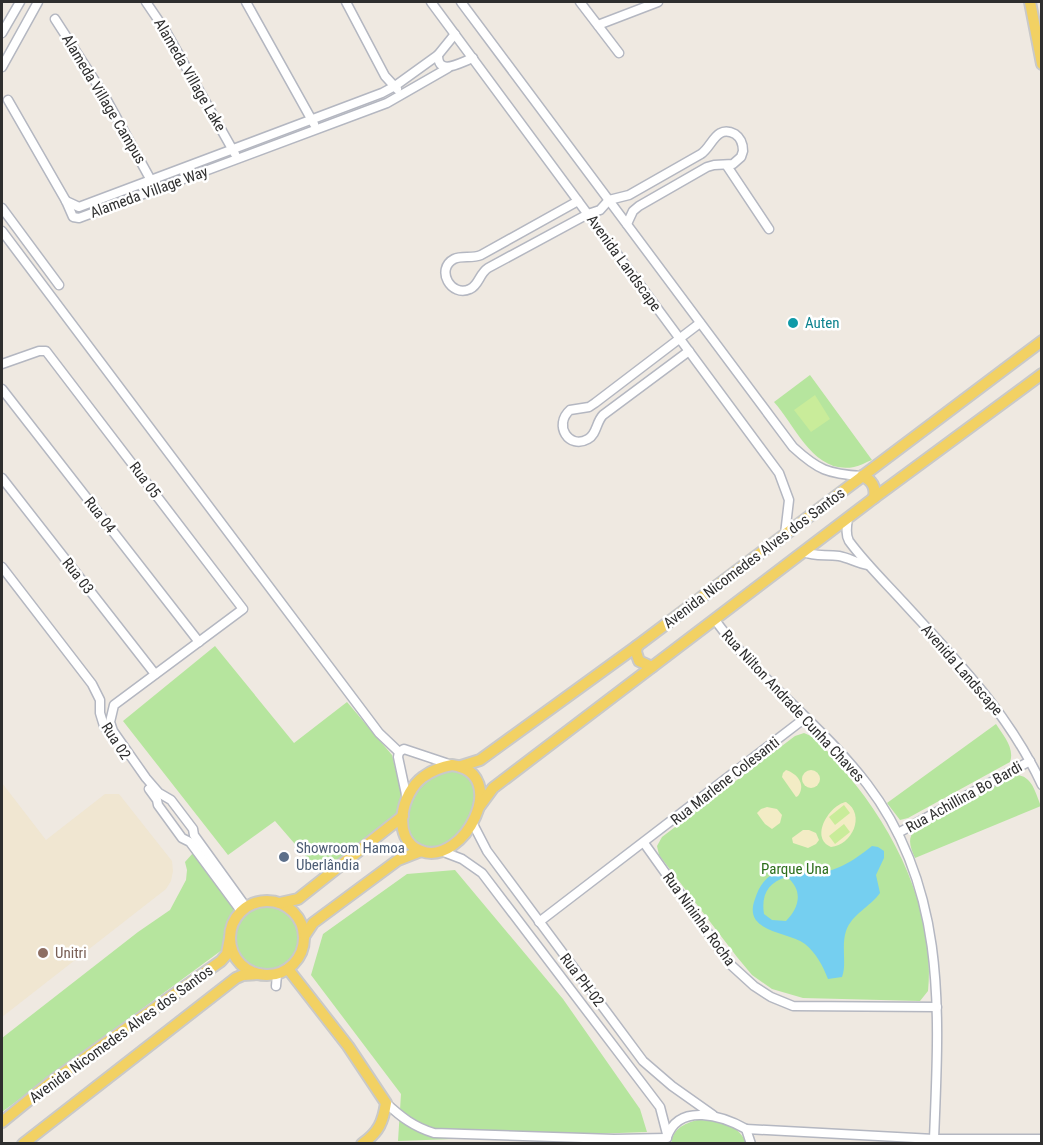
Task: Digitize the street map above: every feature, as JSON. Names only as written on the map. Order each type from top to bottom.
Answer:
[{"type":"main road","points":[[1030,2],[1041,64]]},
{"type":"main road","name":"Avenida Nicomedes Alves dos Santos","points":[[457,765],[480,760],[637,646],[1041,341]]},
{"type":"main road","name":"Avenida Nicomedes Alves dos Santos","points":[[479,807],[493,788],[1041,374]]},
{"type":"main road","points":[[862,476],[872,482],[874,498]]},
{"type":"main road","points":[[637,646],[639,661],[647,667],[652,667]]},
{"type":"main road","points":[[304,935],[313,923],[398,860],[421,851],[441,851],[462,838],[473,824],[479,807],[478,783],[475,776],[457,765],[436,769],[421,778],[410,790],[403,816],[404,833],[408,841],[421,851]]},
{"type":"main road","points":[[280,903],[298,899],[403,816]]},
{"type":"main road","points":[[264,900],[280,903],[292,909],[298,917],[304,935],[301,954],[288,969],[277,974],[259,974],[250,971],[235,957],[230,938],[235,919],[243,909],[264,900]]},
{"type":"main road","name":"Avenida Nicomedes Alves dos Santos","points":[[2,1122],[51,1082],[221,961],[227,954],[230,938]]},
{"type":"main road","points":[[288,969],[348,1046],[386,1103],[383,1121],[378,1131],[362,1143]]},
{"type":"main road","name":"Avenida Nicomedes Alves dos Santos","points":[[22,1143],[236,978],[259,974]]},
{"type":"street","points":[[2,67],[38,2]]},
{"type":"street","name":"Alameda Village Lake","points":[[146,2],[165,30],[238,159]]},
{"type":"street","points":[[246,2],[317,129]]},
{"type":"street","points":[[346,2],[385,75],[401,96]]},
{"type":"street","name":"Avenida Landscape","points":[[431,2],[779,473],[789,500],[785,534]]},
{"type":"street","name":"Avenida Landscape","points":[[461,2],[793,447],[809,462],[824,471],[862,476]]},
{"type":"street","points":[[580,2],[619,53]]},
{"type":"street","points":[[598,25],[658,2]]},
{"type":"street","points":[[2,33],[19,3],[31,14]]},
{"type":"street","name":"Alameda Village Campus","points":[[55,19],[104,95],[155,190]]},
{"type":"street","name":"Alameda Village Way","points":[[66,201],[79,207],[382,93],[438,55],[455,34]]},
{"type":"street","points":[[438,55],[440,64],[448,68]]},
{"type":"street","name":"Alameda Village Way","points":[[66,201],[73,217],[79,218],[387,103],[448,68],[473,58]]},
{"type":"street","points":[[8,100],[66,201]]},
{"type":"street","points":[[578,201],[482,255],[475,258],[455,258],[447,266],[448,283],[457,290],[468,290],[483,272],[546,236],[600,210],[609,200],[629,195],[662,177],[706,151],[715,136],[726,132],[737,135],[743,145],[738,161],[728,166]]},
{"type":"street","points":[[627,224],[633,211],[707,167],[721,164],[728,166],[769,229]]},
{"type":"street","points":[[662,177],[669,189]]},
{"type":"street","points":[[2,208],[59,285]]},
{"type":"street","points":[[539,223],[546,236]]},
{"type":"street","points":[[2,231],[379,733],[399,752]]},
{"type":"street","points":[[689,351],[603,415],[592,436],[576,441],[566,435],[562,425],[563,419],[570,410],[589,407],[596,403],[700,323]]},
{"type":"street","name":"Rua 05","points":[[2,364],[39,351],[46,351],[243,609],[199,642]]},
{"type":"street","points":[[646,364],[656,376]]},
{"type":"street","name":"Rua 04","points":[[2,389],[199,642]]},
{"type":"street","name":"Rua 03","points":[[2,478],[155,674]]},
{"type":"street","name":"Avenida Landscape","points":[[848,518],[846,534],[848,539],[868,565],[981,687],[1007,721],[1041,785]]},
{"type":"street","points":[[804,552],[813,556],[842,557],[868,565]]},
{"type":"street","points":[[2,567],[92,684],[100,700],[114,705]]},
{"type":"street","name":"Rua Nilton Andrade Cunha Chaves","points":[[714,620],[867,784],[898,833],[926,908],[933,948],[937,1007],[934,1139]]},
{"type":"street","points":[[199,642],[114,705],[110,714],[110,722],[112,731],[146,778],[159,793],[171,800],[193,829],[194,835],[243,909]]},
{"type":"street","name":"Rua 02","points":[[100,700],[100,714],[104,726],[157,800],[158,805],[182,838],[190,842],[243,909]]},
{"type":"street","points":[[100,714],[110,714]]},
{"type":"street","name":"Rua Marlene Colesanti","points":[[539,922],[805,718]]},
{"type":"street","points":[[399,752],[404,749],[457,765]]},
{"type":"street","points":[[399,752],[398,757],[407,799]]},
{"type":"street","name":"Rua Achillina Bo Bardi","points":[[898,833],[1030,761]]},
{"type":"street","name":"Rua PH-02","points":[[473,824],[487,851],[643,1061],[672,1086],[713,1115],[730,1120],[746,1129]]},
{"type":"street","name":"Rua Nininha Rocha","points":[[644,843],[731,965],[754,986],[771,997],[793,1006],[937,1007]]},
{"type":"street","name":"Rua PH-02","points":[[441,851],[462,859],[482,873],[660,1107],[667,1139]]},
{"type":"street","points":[[276,986],[277,974]]},
{"type":"street","points":[[386,1103],[421,1130],[488,1139],[667,1139],[677,1123],[684,1119],[696,1115],[713,1115]]},
{"type":"street","points":[[751,1143],[746,1129],[934,1139],[1041,1139]]},
{"type":"shaded area","name":"Unitri","points":[[2,783],[46,840],[105,794],[119,794],[172,861],[173,871],[166,889],[2,1017]]},
{"type":"green space","points":[[810,375],[872,460],[854,467],[840,467],[828,463],[817,456],[798,435],[774,402]]},
{"type":"green space","points":[[815,395],[830,419],[811,432],[794,410]]},
{"type":"green space","points":[[215,646],[294,743],[347,702],[392,755],[402,796],[398,815],[320,873],[275,821],[228,855],[123,721]]},
{"type":"green space","points":[[996,724],[1010,747],[1010,762],[908,818],[900,820],[887,803]]},
{"type":"green space","name":"Parque Una","points":[[804,733],[823,746],[858,787],[892,840],[906,869],[925,929],[929,960],[928,991],[920,1001],[803,998],[772,989],[752,975],[659,855],[657,846],[662,837],[795,736]]},
{"type":"green space","points":[[453,770],[465,774],[474,786],[475,799],[472,813],[454,838],[442,845],[429,847],[417,842],[412,835],[408,819],[409,810],[416,793],[427,780]]},
{"type":"green space","points":[[1014,775],[1025,777],[1029,781],[1041,806],[915,858],[910,843],[915,829]]},
{"type":"green space","points":[[844,805],[850,813],[835,825],[829,817]]},
{"type":"green space","points":[[844,824],[850,832],[835,844],[829,836]]},
{"type":"green space","points":[[193,853],[234,909],[224,934],[226,947],[2,1112],[2,1038],[138,932],[170,910],[186,880],[185,862]]},
{"type":"green space","points":[[455,870],[563,999],[640,1109],[647,1132],[398,1141],[401,1094],[311,975],[323,934],[407,874]]},
{"type":"green space","points":[[267,907],[279,909],[289,916],[296,926],[298,938],[296,950],[289,960],[279,967],[267,969],[255,967],[245,960],[238,950],[236,938],[238,926],[245,916],[255,909]]},
{"type":"green space","points":[[697,1120],[726,1124],[738,1131],[746,1143],[671,1144],[677,1130]]},
{"type":"sand","points":[[786,770],[800,780],[801,788],[796,797],[782,777]]},
{"type":"sand","points":[[807,770],[815,770],[820,775],[818,786],[807,788],[802,783],[802,775]]},
{"type":"sand","points":[[846,802],[855,814],[854,829],[845,841],[831,847],[822,837],[824,822],[833,809]]},
{"type":"sand","points":[[767,807],[777,809],[782,815],[780,823],[772,829],[757,813]]},
{"type":"sand","points":[[803,830],[816,833],[819,840],[816,844],[808,848],[793,843],[792,838]]},
{"type":"water","points":[[872,846],[884,851],[884,858],[876,875],[880,893],[852,920],[846,931],[842,977],[828,979],[819,960],[805,944],[761,925],[755,919],[753,910],[755,899],[764,881],[778,872],[815,873],[833,870]],"holes":[[[787,877],[796,887],[798,899],[791,916],[786,921],[772,920],[764,914],[763,907],[767,890],[780,879]]]},
{"type":"place","name":"Auten","points":[[793,323]]},
{"type":"place","name":"Showroom Hamoa Uberlândia","points":[[284,857]]},
{"type":"place","name":"Unitri","points":[[43,953]]}]
